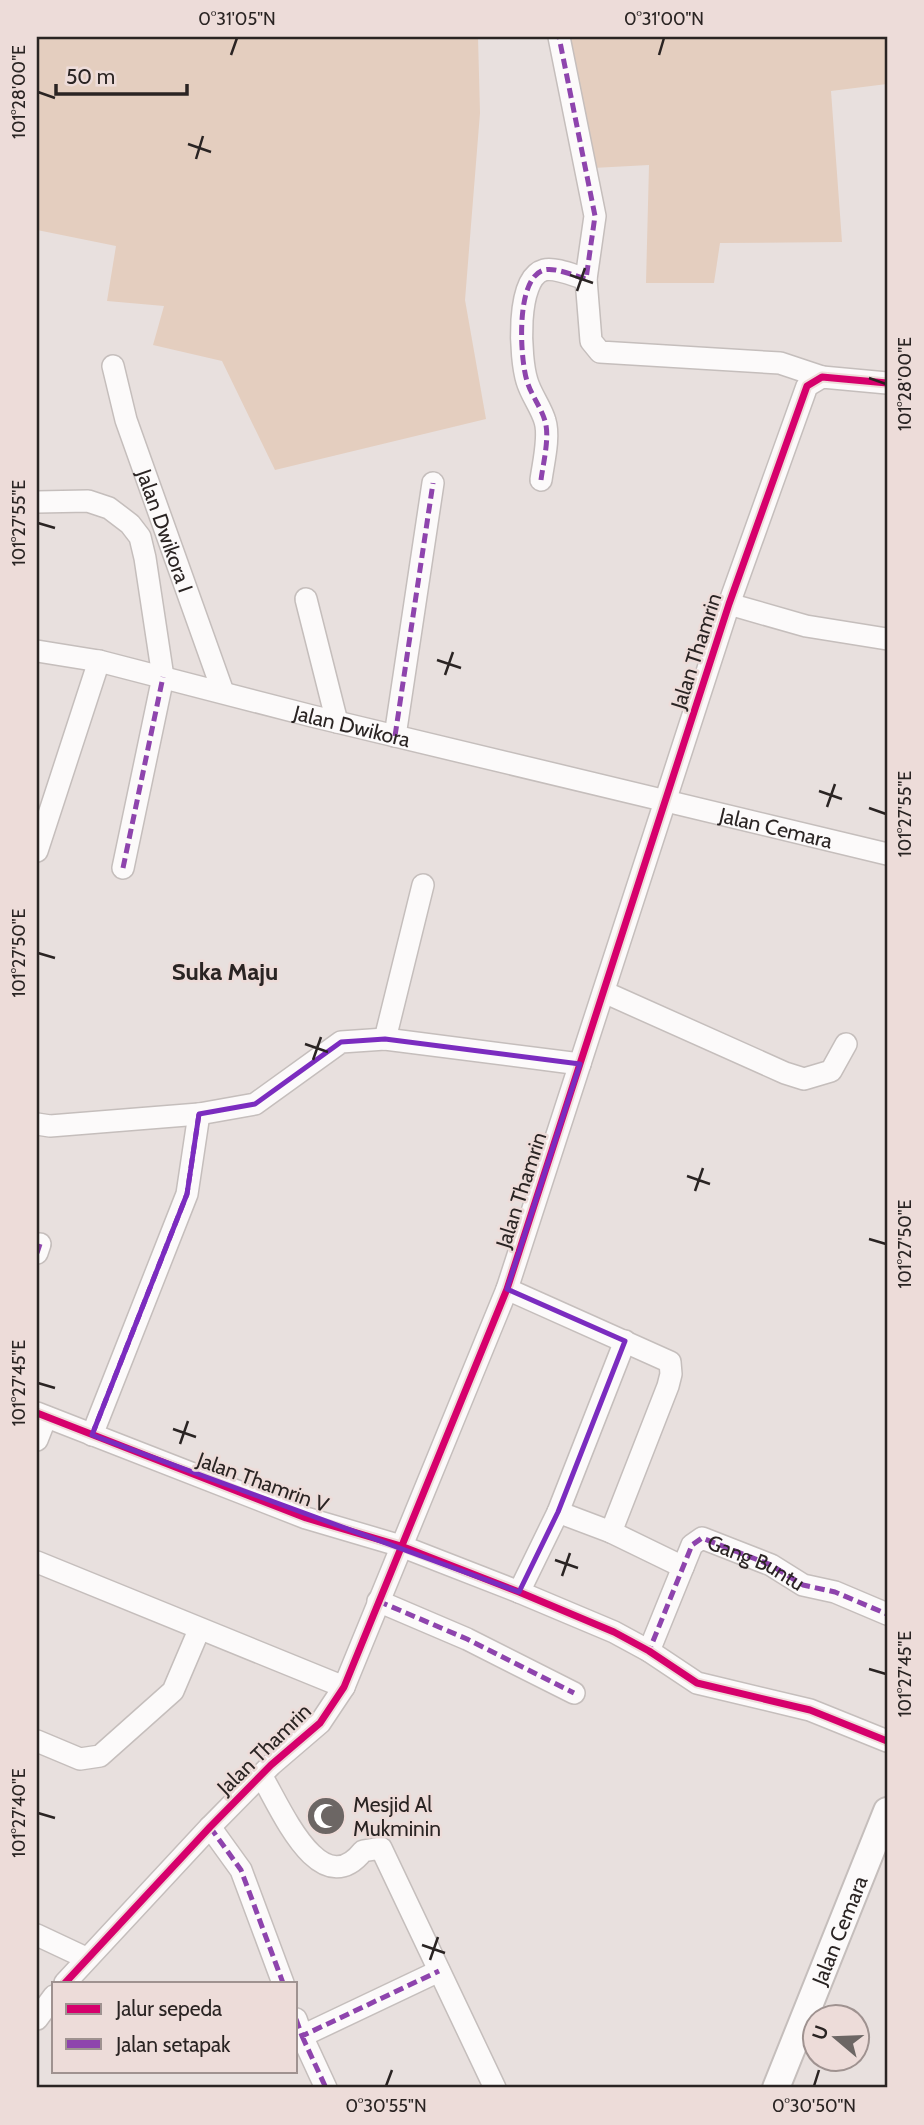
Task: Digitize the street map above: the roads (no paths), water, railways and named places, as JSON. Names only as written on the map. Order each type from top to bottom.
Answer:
[{"type":"street","points":[[559,37],[595,216],[586,279],[591,341],[600,352],[780,363],[822,377],[887,383]]},
{"type":"street","points":[[541,480],[546,423],[522,366],[521,317],[531,279],[537,273],[547,269],[586,279]]},
{"type":"street","name":"Jalan Dwikora I","points":[[113,366],[126,420],[223,692]]},
{"type":"street","name":"Jalan Thamrin","points":[[66,1982],[261,1775],[320,1723],[344,1687],[507,1289],[729,604],[807,386],[822,377]]},
{"type":"street","points":[[395,736],[433,483]]},
{"type":"street","points":[[37,502],[88,501],[109,508],[130,524],[140,537],[145,558],[163,677],[123,868]]},
{"type":"street","points":[[306,599],[337,722]]},
{"type":"street","points":[[729,604],[806,626],[887,639]]},
{"type":"street","name":"Jalan Dwikora","points":[[37,651],[99,661],[665,802]]},
{"type":"street","points":[[37,852],[99,661]]},
{"type":"street","name":"Jalan Cemara","points":[[665,802],[887,854]]},
{"type":"street","points":[[385,1039],[423,885]]},
{"type":"street","points":[[604,992],[804,1079],[831,1071],[846,1044]]},
{"type":"street","points":[[37,1124],[50,1126],[199,1114],[255,1104],[341,1042],[385,1039],[580,1064]]},
{"type":"street","points":[[92,1435],[187,1194],[199,1114]]},
{"type":"street","points":[[507,1289],[670,1362],[671,1374],[611,1532]]},
{"type":"street","points":[[519,1592],[558,1512],[625,1341]]},
{"type":"street","points":[[37,1440],[42,1415]]},
{"type":"street","name":"Jalan Thamrin V","points":[[42,1415],[306,1518],[401,1546],[519,1592],[614,1632],[649,1651],[696,1683],[810,1710],[887,1741]]},
{"type":"street","points":[[558,1512],[611,1532],[683,1567]]},
{"type":"street","name":"Gang Buntu","points":[[649,1651],[692,1545],[702,1538],[771,1565],[803,1585],[835,1592],[887,1614]]},
{"type":"street","points":[[37,1563],[344,1687]]},
{"type":"street","points":[[378,1601],[467,1639],[574,1693]]},
{"type":"street","points":[[37,1741],[80,1759],[100,1756],[173,1691],[199,1630]]},
{"type":"street","points":[[261,1775],[305,1849],[319,1863],[338,1868],[354,1862],[363,1851],[381,1848],[495,2088]]},
{"type":"street","name":"Jalan Cemara","points":[[776,2088],[887,1811]]},
{"type":"street","points":[[210,1827],[241,1870],[283,1982]]},
{"type":"street","points":[[37,1936],[86,1958]]},
{"type":"street","points":[[326,2088],[299,2027],[439,1971]]},
{"type":"street","points":[[37,2019],[52,1999]]},
{"type":"place","name":"Mesjid Al Mukminin","points":[[326,1816]]},
{"type":"district","name":"Suka Maju","points":[[225,971]]}]
